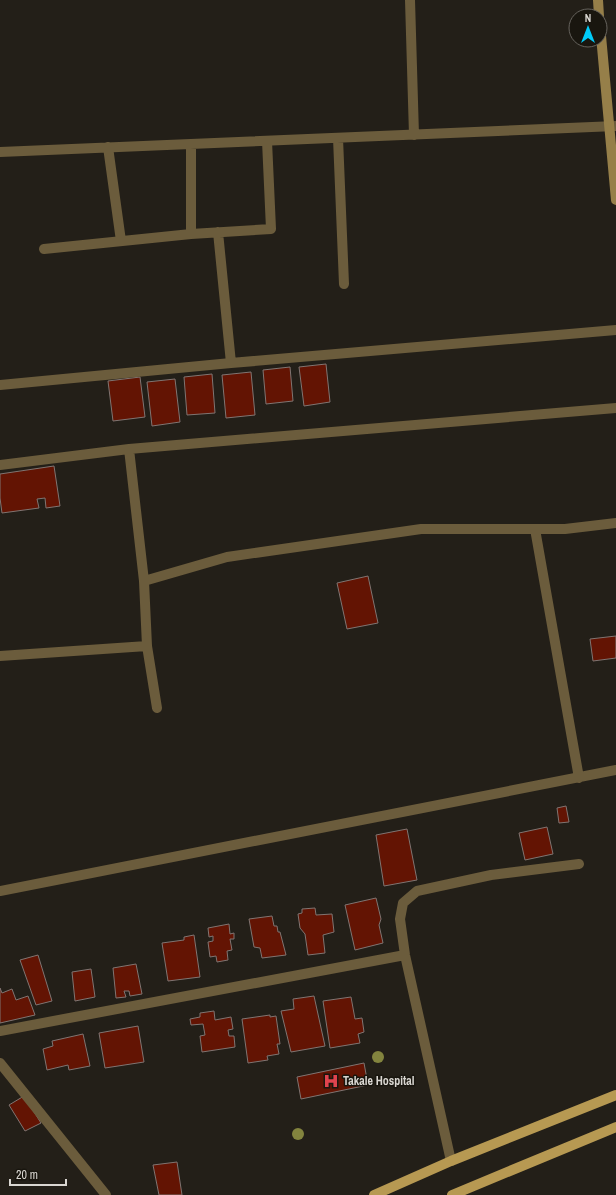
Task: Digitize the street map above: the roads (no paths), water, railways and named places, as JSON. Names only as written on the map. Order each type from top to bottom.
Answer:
[{"type":"main road","points":[[603,48],[613,126],[616,200]]},
{"type":"main road","points":[[374,1195],[451,1161],[616,1095]]},
{"type":"main road","points":[[452,1195],[616,1127]]},
{"type":"street","points":[[410,0],[414,135]]},
{"type":"street","points":[[0,152],[613,126]]},
{"type":"street","points":[[338,138],[344,284]]},
{"type":"street","points":[[44,249],[190,234],[271,228],[267,141]]},
{"type":"street","points":[[190,144],[190,234]]},
{"type":"street","points":[[108,148],[121,241]]},
{"type":"street","points":[[218,232],[231,363]]},
{"type":"street","points":[[0,385],[231,363],[616,330]]},
{"type":"street","points":[[0,465],[129,450],[616,408]]},
{"type":"street","points":[[129,450],[144,581],[147,646],[157,708]]},
{"type":"street","points":[[144,581],[227,557],[421,529],[566,529],[616,523]]},
{"type":"street","points":[[535,529],[579,778]]},
{"type":"street","points":[[0,656],[147,646]]},
{"type":"street","points":[[0,891],[616,770]]},
{"type":"street","points":[[451,1161],[405,955],[400,919],[403,903],[417,891],[490,875],[579,864]]},
{"type":"street","points":[[0,1031],[405,955]]},
{"type":"street","points":[[0,1063],[106,1195]]},
{"type":"place","name":"Takale Hospital","points":[[331,1081]]}]
